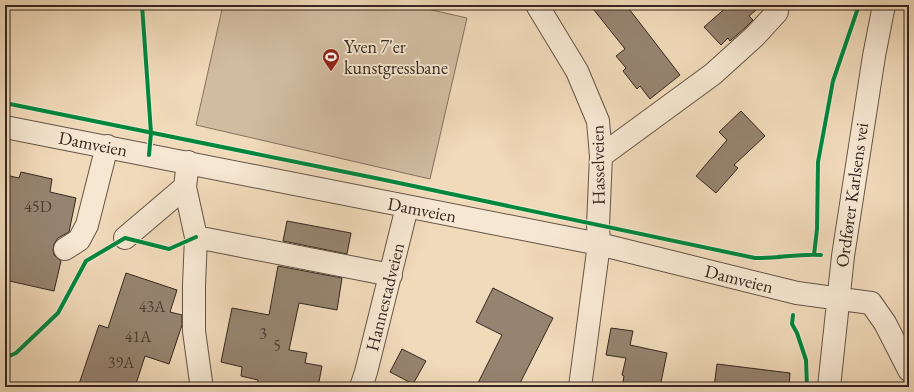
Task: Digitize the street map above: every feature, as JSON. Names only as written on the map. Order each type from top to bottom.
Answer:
[{"type":"street","name":"Hasselveien","points":[[537,5],[577,71],[598,121],[601,156],[598,226],[599,244],[580,387]]},
{"type":"street","name":"Ordfører Karlsens vei","points":[[829,387],[843,256],[884,5]]},
{"type":"street","points":[[601,156],[713,74],[755,36],[777,12]]},
{"type":"street","name":"Damveien","points":[[5,126],[406,207],[599,244],[797,293],[871,303],[885,323],[909,370]]},
{"type":"street","points":[[65,250],[79,240],[87,225],[107,146]]},
{"type":"street","points":[[188,162],[185,187],[196,237],[194,331],[200,387]]},
{"type":"street","points":[[124,238],[185,187]]},
{"type":"street","name":"Hannestadveien","points":[[361,387],[391,275],[406,207]]},
{"type":"street","points":[[196,237],[391,275]]},
{"type":"shaded area","name":"Yven 7'er kunstgressbane","points":[[223,5],[410,5],[467,18],[430,179],[196,125]]},
{"type":"building","points":[[590,5],[626,5],[680,75],[650,99],[640,86],[637,89],[623,71],[626,68],[616,56],[625,49]]},
{"type":"building","points":[[729,5],[762,5],[749,16],[753,20],[746,27],[730,41],[728,38],[721,45],[704,27]]},
{"type":"building","points":[[741,111],[765,136],[734,165],[738,168],[716,193],[696,176],[727,140],[719,132]]},
{"type":"building","points":[[21,172],[52,179],[50,192],[76,198],[69,232],[58,238],[54,244],[54,255],[61,261],[54,291],[5,280],[5,175],[19,178]]},
{"type":"building","points":[[287,221],[351,233],[347,254],[283,241]]},
{"type":"building","points":[[278,266],[342,278],[337,310],[299,303],[289,350],[307,353],[305,363],[322,366],[318,387],[257,387],[258,380],[241,376],[242,367],[221,362],[232,308],[269,315]]},
{"type":"building","points":[[126,273],[177,290],[170,312],[182,315],[182,325],[169,364],[145,356],[135,387],[78,387],[99,325],[108,328]]},
{"type":"building","points":[[493,288],[553,318],[518,387],[476,387],[502,335],[476,322]]},
{"type":"building","points":[[611,328],[633,331],[630,345],[667,353],[660,387],[622,387],[624,376],[622,375],[626,358],[606,355]]},
{"type":"building","points":[[402,349],[426,361],[413,384],[390,372]]},
{"type":"building","points":[[717,364],[790,373],[789,387],[714,387]]},
{"type":"cycle path","points":[[142,5],[151,133],[149,155]]},
{"type":"cycle path","points":[[814,255],[817,229],[818,162],[833,81],[859,5]]},
{"type":"cycle path","points":[[5,103],[380,179],[755,258],[821,255]]},
{"type":"cycle path","points":[[5,358],[16,353],[58,313],[86,261],[125,238],[169,249],[196,237]]},
{"type":"cycle path","points":[[793,315],[792,324],[797,333],[806,360],[807,387]]},
{"type":"place","name":"Yven 7'er kunstgressbane","points":[[331,72]]}]
